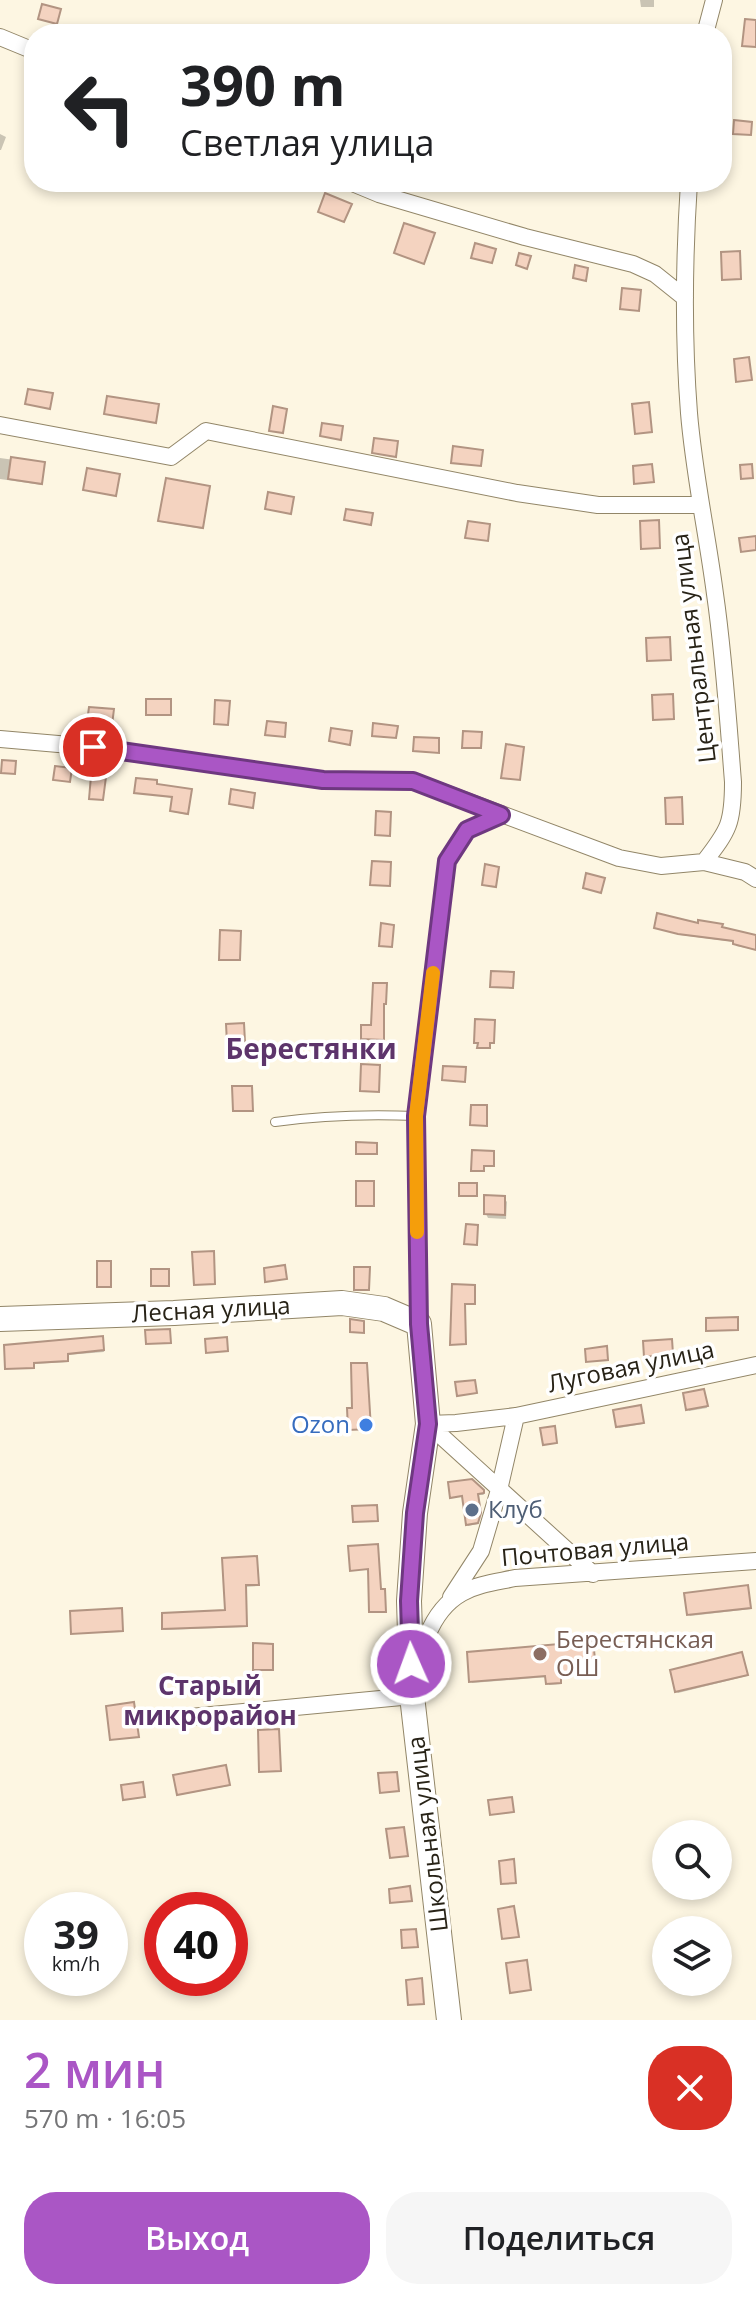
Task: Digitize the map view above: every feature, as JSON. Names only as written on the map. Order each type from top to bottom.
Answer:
[{"type":"street","points":[[708,24],[714,0]]},
{"type":"street","points":[[0,37],[24,47]]},
{"type":"street","points":[[374,192],[525,237],[633,264],[655,274],[685,298]]},
{"type":"street","name":"Центральная улица","points":[[688,192],[685,298],[689,410],[700,505],[715,593],[733,795],[733,809],[726,834],[704,862]]},
{"type":"street","points":[[0,425],[171,457],[206,431],[517,493],[584,503],[700,505]]},
{"type":"street","points":[[0,739],[93,747],[323,780],[413,781],[619,858],[661,866],[704,862],[745,872],[756,879]]},
{"type":"street","name":"Школьная улица","points":[[449,2020],[412,1696],[409,1601],[415,1513],[428,1424],[419,1324],[416,1116],[447,861],[467,830],[501,815]]},
{"type":"street","name":"Лесная улица","points":[[0,1319],[342,1303],[384,1309],[419,1324]]},
{"type":"street","name":"Луговая улица","points":[[428,1424],[516,1416],[756,1365]]},
{"type":"street","points":[[190,1717],[412,1696],[425,1641],[435,1620],[481,1551],[516,1416]]},
{"type":"street","points":[[428,1424],[593,1574]]},
{"type":"street","name":"Почтовая улица","points":[[447,1604],[462,1593],[515,1578],[756,1561]]},
{"type":"lane","points":[[275,1122],[320,1115],[416,1116]]},
{"type":"building","points":[[42,4],[61,9],[57,24],[38,19]]},
{"type":"building","points":[[745,19],[756,20],[756,47],[742,46]]},
{"type":"building","points":[[734,120],[752,122],[751,135],[733,134]]},
{"type":"building","points":[[325,193],[352,204],[344,222],[318,212]]},
{"type":"building","points":[[404,223],[435,233],[424,264],[394,253]]},
{"type":"building","points":[[475,243],[496,249],[492,263],[471,258]]},
{"type":"building","points":[[740,251],[741,279],[722,280],[721,252]]},
{"type":"building","points":[[519,253],[531,256],[527,269],[516,265]]},
{"type":"building","points":[[575,265],[588,268],[586,281],[573,278]]},
{"type":"building","points":[[622,288],[641,290],[639,311],[620,309]]},
{"type":"building","points":[[749,357],[752,380],[736,382],[734,359]]},
{"type":"building","points":[[28,389],[53,393],[50,409],[25,404]]},
{"type":"building","points":[[107,396],[159,404],[156,423],[104,414]]},
{"type":"building","points":[[649,402],[652,432],[635,434],[632,404]]},
{"type":"building","points":[[273,406],[287,409],[283,433],[269,431]]},
{"type":"building","points":[[322,423],[343,426],[341,440],[320,436]]},
{"type":"building","points":[[374,438],[398,441],[396,457],[372,453]]},
{"type":"building","points":[[453,446],[483,450],[481,466],[451,463]]},
{"type":"building","points":[[11,457],[45,462],[42,484],[8,479]]},
{"type":"building","points":[[652,464],[654,482],[634,484],[633,466]]},
{"type":"building","points":[[752,464],[753,478],[741,479],[740,465]]},
{"type":"building","points":[[87,468],[120,474],[116,496],[83,490]]},
{"type":"building","points":[[166,478],[210,486],[203,528],[158,521]]},
{"type":"building","points":[[268,492],[294,497],[291,514],[265,509]]},
{"type":"building","points":[[346,509],[373,513],[371,525],[344,520]]},
{"type":"building","points":[[659,520],[660,548],[641,549],[640,521]]},
{"type":"building","points":[[468,521],[490,524],[488,541],[465,538]]},
{"type":"building","points":[[756,536],[756,550],[741,552],[739,538]]},
{"type":"building","points":[[670,637],[671,660],[647,661],[646,638]]},
{"type":"building","points":[[673,694],[674,719],[653,720],[652,695]]},
{"type":"building","points":[[146,699],[171,699],[171,715],[146,715]]},
{"type":"building","points":[[215,700],[230,701],[228,725],[214,724]]},
{"type":"building","points":[[89,707],[114,709],[112,725],[87,722]]},
{"type":"building","points":[[267,721],[286,723],[285,737],[265,735]]},
{"type":"building","points":[[373,723],[398,726],[396,738],[372,736]]},
{"type":"building","points":[[331,728],[352,731],[350,745],[329,741]]},
{"type":"building","points":[[463,731],[482,732],[481,748],[462,748]]},
{"type":"building","points":[[414,737],[439,738],[439,753],[413,751]]},
{"type":"building","points":[[506,744],[524,747],[520,780],[501,778]]},
{"type":"building","points":[[2,760],[16,761],[15,774],[1,773]]},
{"type":"building","points":[[55,766],[72,768],[70,782],[53,780]]},
{"type":"building","points":[[91,776],[106,777],[103,800],[89,799]]},
{"type":"building","points":[[136,778],[192,789],[188,814],[170,811],[172,797],[134,793]]},
{"type":"building","points":[[231,789],[255,793],[253,808],[229,804]]},
{"type":"building","points":[[682,797],[683,824],[666,824],[665,798]]},
{"type":"building","points":[[376,811],[391,812],[390,836],[375,835]]},
{"type":"building","points":[[372,861],[391,862],[390,886],[370,885]]},
{"type":"building","points":[[485,864],[499,867],[496,887],[482,885]]},
{"type":"building","points":[[586,873],[605,878],[601,893],[583,888]]},
{"type":"building","points":[[657,913],[698,923],[698,920],[723,924],[722,927],[756,935],[756,950],[733,944],[733,941],[654,928]]},
{"type":"building","points":[[381,923],[394,925],[392,947],[379,946]]},
{"type":"building","points":[[220,930],[241,931],[240,960],[219,960]]},
{"type":"building","points":[[491,971],[514,972],[513,988],[490,987]]},
{"type":"building","points":[[373,983],[387,983],[384,1040],[361,1039],[361,1025],[371,1025]]},
{"type":"building","points":[[475,1019],[495,1020],[494,1043],[490,1043],[490,1048],[477,1048],[478,1043],[474,1043]]},
{"type":"building","points":[[244,1023],[245,1042],[227,1043],[226,1024]]},
{"type":"building","points":[[361,1064],[380,1065],[379,1092],[360,1091]]},
{"type":"building","points":[[443,1066],[466,1067],[465,1082],[442,1080]]},
{"type":"building","points":[[232,1086],[252,1086],[253,1111],[233,1111]]},
{"type":"building","points":[[471,1105],[487,1105],[487,1126],[470,1125]]},
{"type":"building","points":[[356,1142],[377,1143],[377,1154],[356,1154]]},
{"type":"building","points":[[472,1150],[494,1151],[494,1166],[484,1166],[484,1171],[471,1171]]},
{"type":"building","points":[[356,1181],[374,1181],[374,1206],[356,1206]]},
{"type":"building","points":[[459,1183],[477,1183],[477,1196],[459,1196]]},
{"type":"building","points":[[484,1195],[505,1196],[505,1215],[484,1214]]},
{"type":"building","points":[[466,1224],[478,1225],[477,1245],[464,1244]]},
{"type":"building","points":[[214,1251],[215,1284],[194,1285],[192,1252]]},
{"type":"building","points":[[97,1261],[111,1261],[111,1287],[97,1287]]},
{"type":"building","points":[[285,1265],[287,1279],[265,1282],[264,1268]]},
{"type":"building","points":[[354,1267],[370,1267],[369,1290],[354,1290]]},
{"type":"building","points":[[151,1269],[169,1269],[169,1286],[151,1286]]},
{"type":"building","points":[[452,1284],[475,1285],[475,1304],[465,1304],[466,1344],[450,1345]]},
{"type":"building","points":[[738,1317],[738,1330],[706,1331],[706,1318]]},
{"type":"building","points":[[350,1319],[364,1321],[364,1333],[350,1332]]},
{"type":"building","points":[[170,1329],[171,1343],[146,1344],[145,1330]]},
{"type":"building","points":[[103,1336],[104,1350],[68,1354],[68,1361],[34,1363],[34,1368],[5,1369],[4,1345]]},
{"type":"building","points":[[227,1337],[228,1351],[206,1353],[205,1339]]},
{"type":"building","points":[[672,1339],[673,1354],[644,1357],[643,1341]]},
{"type":"building","points":[[607,1346],[608,1360],[586,1362],[585,1349]]},
{"type":"building","points":[[351,1363],[367,1363],[371,1429],[348,1430],[347,1408],[352,1408]]},
{"type":"building","points":[[475,1380],[477,1393],[457,1396],[455,1382]]},
{"type":"building","points":[[704,1389],[708,1406],[686,1410],[683,1393]]},
{"type":"building","points":[[641,1405],[644,1423],[616,1427],[613,1410]]},
{"type":"building","points":[[555,1426],[557,1443],[543,1445],[540,1428]]},
{"type":"building","name":"Клуб","points":[[472,1479],[484,1493],[478,1494],[481,1513],[478,1523],[466,1525],[462,1496],[450,1498],[448,1482]]},
{"type":"building","points":[[377,1505],[378,1521],[353,1522],[352,1506]]},
{"type":"building","points":[[378,1544],[386,1612],[369,1612],[368,1569],[350,1571],[348,1546]]},
{"type":"building","points":[[257,1556],[259,1585],[246,1585],[247,1626],[162,1629],[162,1613],[225,1610],[222,1558]]},
{"type":"building","points":[[748,1585],[751,1608],[687,1615],[684,1593]]},
{"type":"building","points":[[122,1608],[123,1631],[71,1634],[70,1611]]},
{"type":"building","points":[[593,1641],[595,1659],[578,1660],[579,1673],[561,1675],[561,1683],[546,1684],[545,1676],[469,1682],[467,1652]]},
{"type":"building","points":[[253,1643],[273,1644],[273,1670],[253,1670]]},
{"type":"building","points":[[742,1652],[748,1675],[675,1692],[670,1670]]},
{"type":"building","points":[[134,1702],[139,1737],[110,1740],[106,1706]]},
{"type":"building","points":[[279,1729],[281,1771],[259,1772],[258,1730]]},
{"type":"building","points":[[226,1765],[230,1785],[177,1795],[173,1775]]},
{"type":"building","points":[[397,1772],[399,1791],[380,1793],[378,1773]]},
{"type":"building","points":[[143,1782],[145,1797],[123,1800],[121,1785]]},
{"type":"building","points":[[512,1797],[514,1812],[490,1815],[488,1800]]},
{"type":"building","points":[[404,1827],[408,1856],[390,1858],[386,1829]]},
{"type":"building","points":[[514,1859],[516,1883],[501,1884],[499,1861]]},
{"type":"building","points":[[410,1886],[412,1901],[390,1903],[389,1889]]},
{"type":"building","points":[[514,1906],[519,1937],[502,1939],[498,1909]]},
{"type":"building","points":[[416,1929],[418,1947],[402,1948],[401,1930]]},
{"type":"building","points":[[527,1960],[531,1990],[510,1993],[506,1963]]},
{"type":"building","points":[[422,1978],[424,2004],[408,2005],[406,1980]]},
{"type":"slow traffic","points":[[417,1232],[416,1116],[433,973]]},
{"type":"place","name":"Ozon","points":[[366,1425]]},
{"type":"place","name":"Клуб","points":[[472,1510]]},
{"type":"place","name":"Берестянская ОШ","points":[[540,1654]]},
{"type":"district","name":"Берестянки","points":[[311,1049]]},
{"type":"district","name":"Старый микрорайон","points":[[210,1701]]},
{"type":"route","points":[[93,747],[323,780],[413,781],[501,815],[467,830],[447,861],[416,1116],[419,1324],[428,1424],[415,1513],[409,1601],[411,1664]]}]
